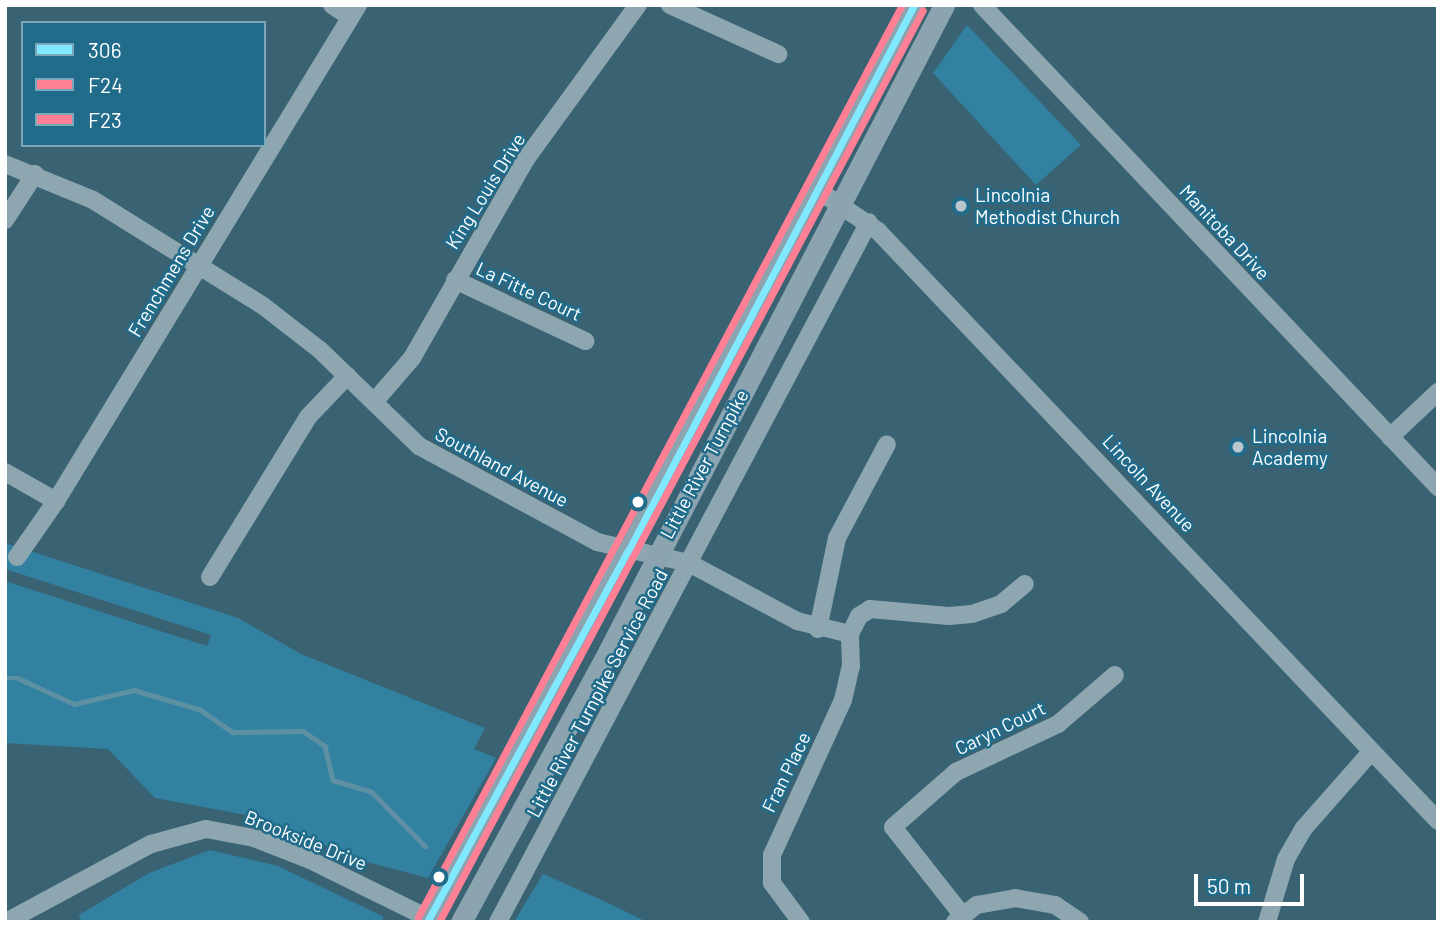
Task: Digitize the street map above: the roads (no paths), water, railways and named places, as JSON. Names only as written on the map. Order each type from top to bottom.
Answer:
[{"type":"main road","name":"Little River Turnpike","points":[[431,921],[914,5]]},
{"type":"main road","name":"Little River Turnpike","points":[[461,922],[843,204],[944,5]]},
{"type":"street","points":[[332,5],[354,11]]},
{"type":"street","name":"King Louis Drive","points":[[374,402],[412,358],[526,159],[638,5]]},
{"type":"street","points":[[670,5],[778,54]]},
{"type":"street","name":"Manitoba Drive","points":[[983,5],[1438,487]]},
{"type":"street","name":"Frenchmens Drive","points":[[17,556],[56,501],[354,11]]},
{"type":"street","name":"Southland Avenue","points":[[5,164],[35,174],[93,200],[282,319],[430,453],[597,542],[628,551],[657,554],[688,564],[818,629],[850,634]]},
{"type":"street","points":[[5,220],[35,174]]},
{"type":"street","name":"Lincoln Avenue","points":[[816,189],[869,222],[1014,371],[1438,821]]},
{"type":"street","name":"Little River Turnpike Service Road","points":[[498,922],[869,222]]},
{"type":"street","name":"La Fitte Court","points":[[455,280],[586,341]]},
{"type":"street","points":[[211,577],[308,417],[347,376]]},
{"type":"street","points":[[1390,437],[1438,392]]},
{"type":"street","points":[[818,629],[837,537],[887,444]]},
{"type":"street","points":[[5,472],[56,501]]},
{"type":"street","points":[[850,634],[859,617],[870,609],[972,614],[1001,604],[1025,584]]},
{"type":"street","name":"Fran Place","points":[[801,922],[772,883],[772,855],[844,700],[851,666],[850,634]]},
{"type":"street","name":"Caryn Court","points":[[959,919],[893,827],[956,772],[1058,724],[1115,675]]},
{"type":"street","points":[[1267,922],[1286,859],[1304,828],[1371,752]]},
{"type":"street","name":"Brookside Drive","points":[[6,922],[151,844],[206,829],[254,838],[310,860],[431,921]]},
{"type":"street","points":[[959,919],[996,899],[1037,898],[1080,922]]},
{"type":"waterway","points":[[5,678],[18,678],[74,704],[134,690],[201,710],[233,732],[303,731],[325,746],[333,780],[372,792],[425,846]]},
{"type":"place","name":"Lincolnia Methodist Church","points":[[961,206]]},
{"type":"place","name":"Lincolnia Academy","points":[[1238,447]]}]
